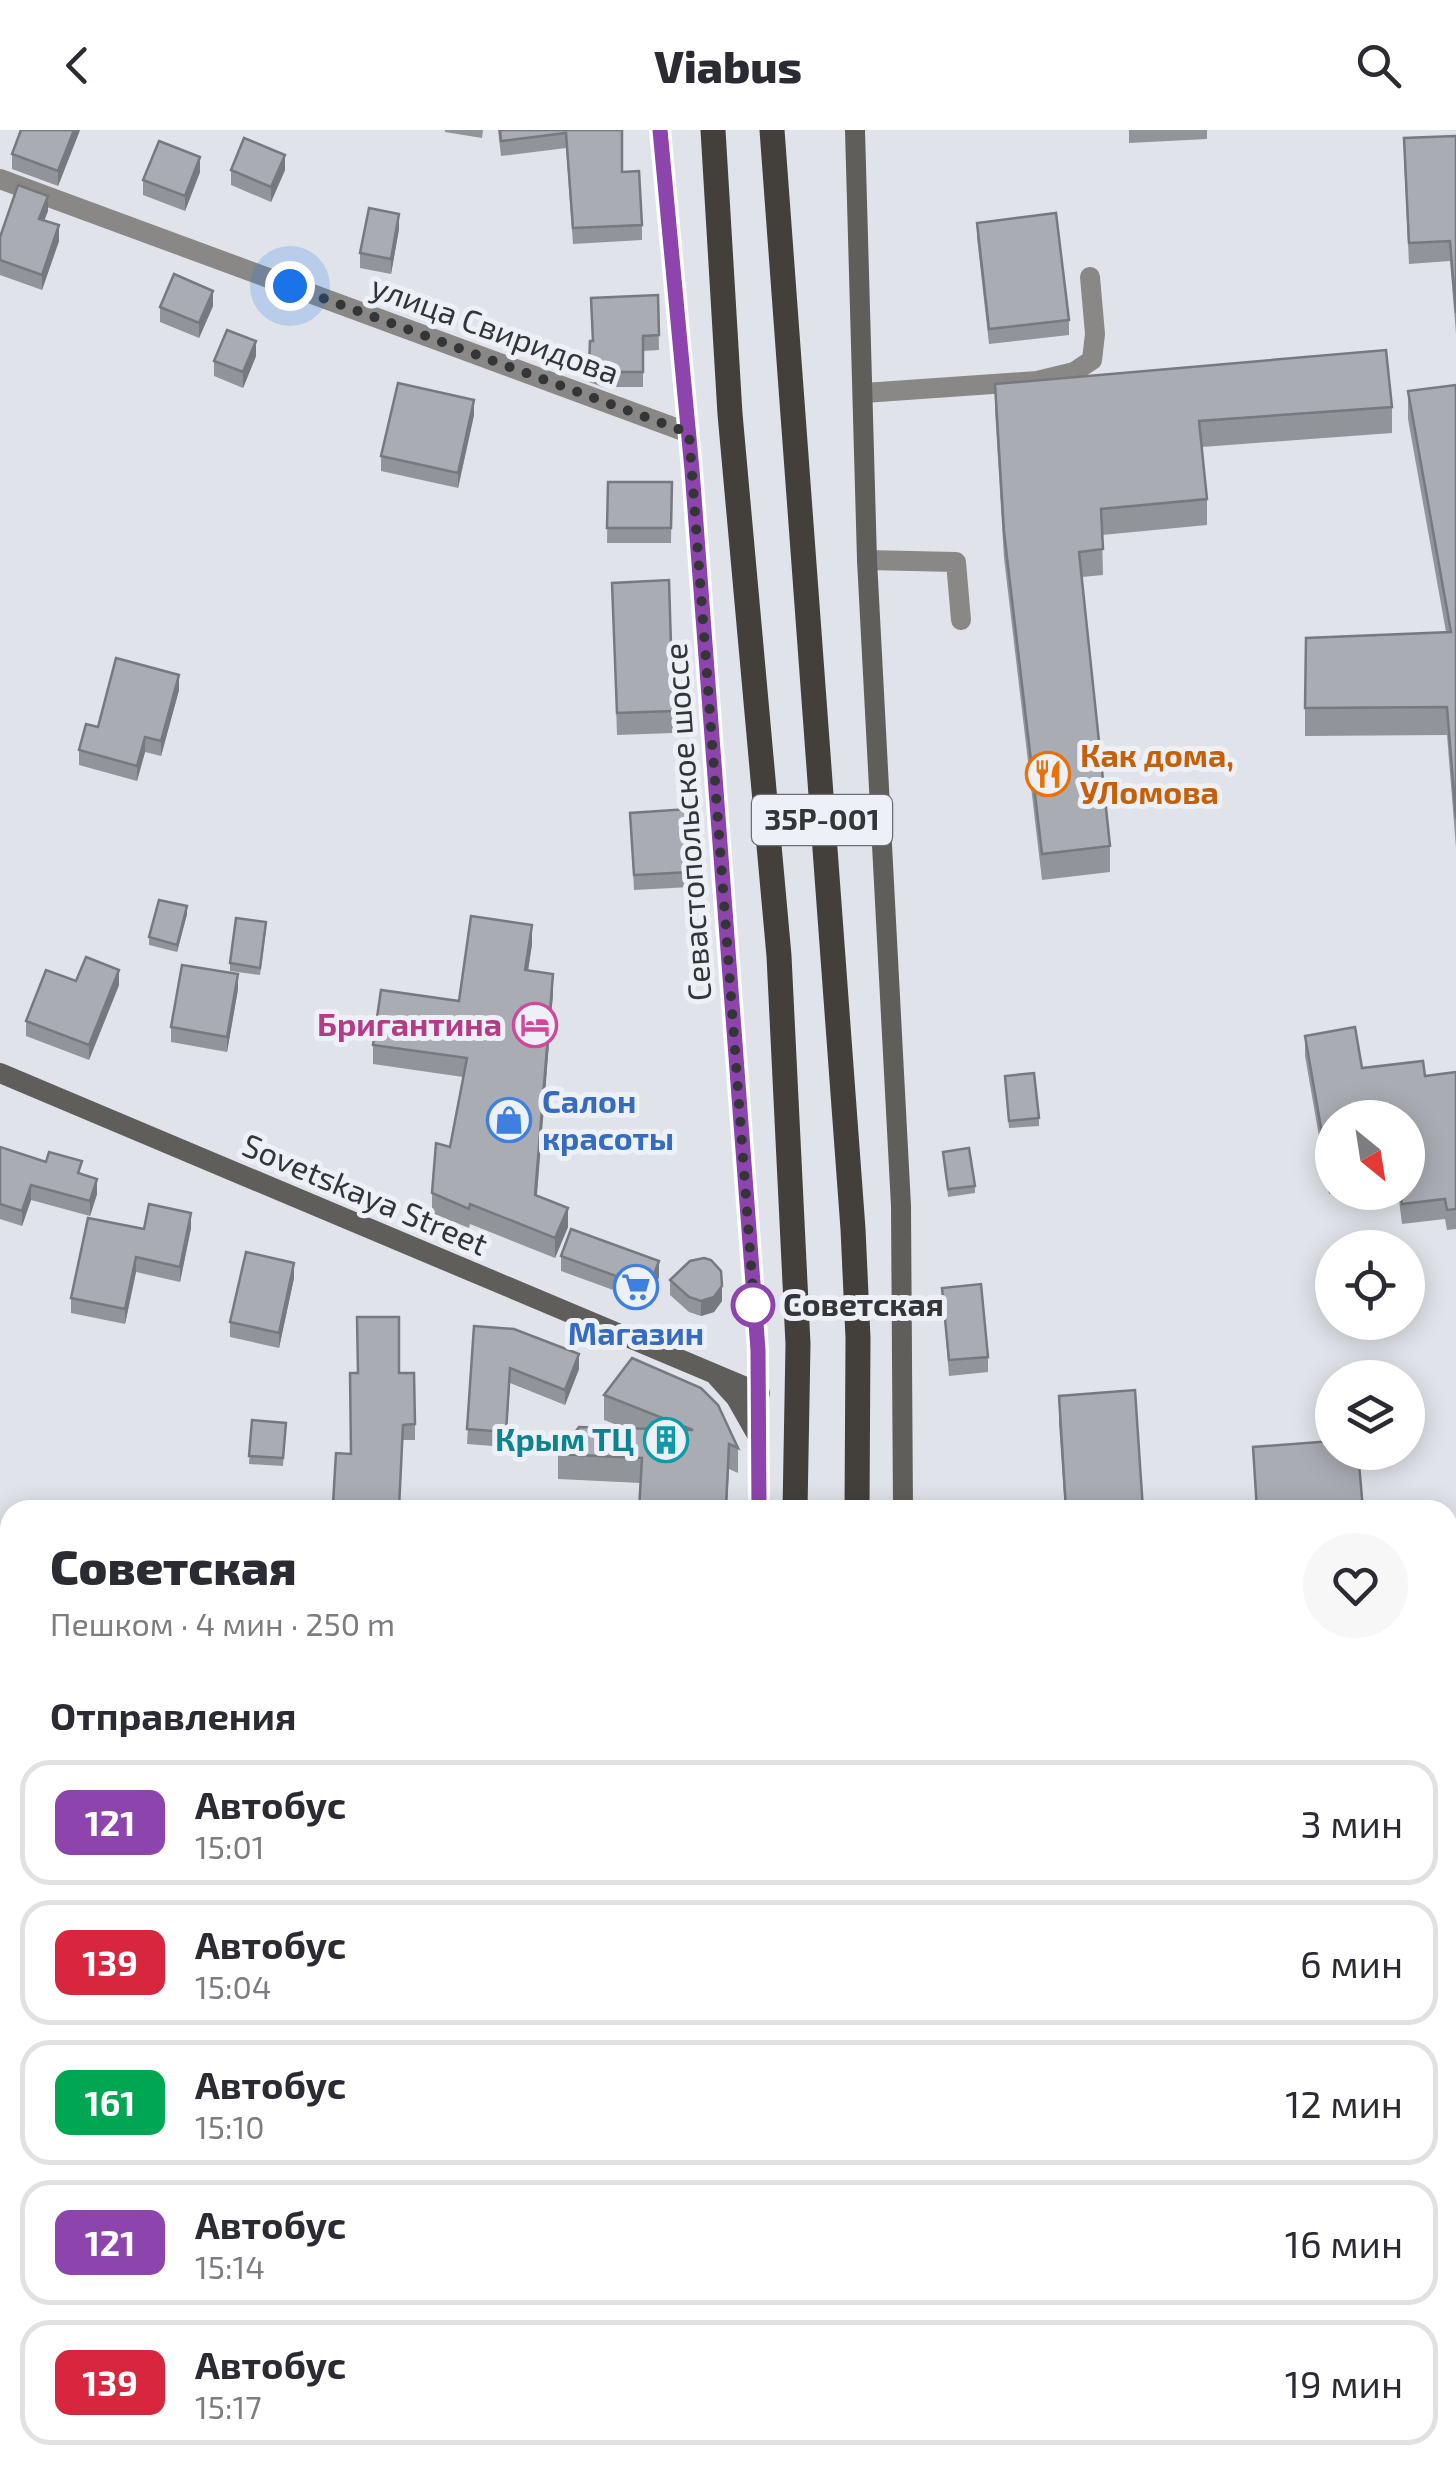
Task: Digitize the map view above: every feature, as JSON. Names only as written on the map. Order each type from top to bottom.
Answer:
[{"type":"main road","name":"Севастопольское шоссе","points":[[660,130],[689,433],[758,1350],[759,1500]]},
{"type":"main road","name":"35Р-001","points":[[711,130],[730,414],[778,956],[798,1344],[795,1500]]},
{"type":"main road","points":[[855,130],[867,560],[902,1206],[903,1500]]},
{"type":"main road","name":"35Р-001","points":[[774,136],[853,1229],[858,1338],[857,1500]]},
{"type":"main road","name":"Sovetskaya Street","points":[[0,1074],[760,1393]]},
{"type":"main road","points":[[708,1369],[738,1365],[758,1350]]},
{"type":"main road","points":[[708,1369],[736,1398],[760,1442]]},
{"type":"street","name":"улица Свиридова","points":[[0,179],[689,433]]},
{"type":"street","points":[[864,394],[1037,381],[1074,372],[1092,360],[1096,334],[1090,277]]},
{"type":"street","points":[[867,560],[956,562],[960,620]]},
{"type":"building","points":[[21,130],[74,130],[58,171],[12,154]]},
{"type":"building","points":[[500,130],[622,130],[622,172],[639,171],[642,225],[573,228],[566,133],[501,141]]},
{"type":"building","points":[[1456,136],[1456,313],[1450,241],[1409,243],[1404,138]]},
{"type":"building","points":[[244,138],[285,155],[271,187],[231,170]]},
{"type":"building","points":[[159,141],[200,157],[185,196],[143,180]]},
{"type":"building","points":[[18,185],[48,196],[39,219],[59,225],[42,275],[0,260],[0,237]]},
{"type":"building","points":[[369,208],[399,214],[391,259],[360,253]]},
{"type":"building","points":[[1056,213],[1069,320],[989,329],[977,223]]},
{"type":"building","points":[[174,274],[213,291],[199,323],[160,307]]},
{"type":"building","points":[[658,295],[659,335],[643,336],[643,372],[603,372],[589,366],[593,341],[591,298]]},
{"type":"building","points":[[227,330],[256,341],[243,372],[214,361]]},
{"type":"building","points":[[1386,350],[1392,407],[1199,421],[1207,499],[1101,509],[1103,549],[1079,552],[1110,846],[1042,854],[1004,532],[995,384]]},
{"type":"building","points":[[398,383],[474,400],[458,473],[381,456]]},
{"type":"building","points":[[1456,385],[1456,819],[1447,707],[1305,708],[1306,638],[1451,632],[1408,391]]},
{"type":"building","points":[[608,482],[672,482],[671,528],[607,528]]},
{"type":"building","points":[[669,580],[673,711],[617,713],[612,583]]},
{"type":"building","points":[[116,658],[179,675],[161,741],[145,737],[137,766],[79,750],[86,724],[98,727]]},
{"type":"building","points":[[688,809],[691,872],[634,875],[630,813]]},
{"type":"building","points":[[159,900],[187,906],[177,945],[149,937]]},
{"type":"building","points":[[471,916],[532,925],[525,970],[553,974],[535,1195],[568,1208],[555,1238],[432,1193],[436,1143],[450,1147],[467,1058],[373,1045],[381,990],[459,1001]]},
{"type":"building","points":[[236,918],[266,922],[260,968],[230,963]]},
{"type":"building","points":[[86,957],[119,970],[89,1045],[26,1021],[46,970],[76,981]]},
{"type":"building","points":[[182,965],[238,974],[227,1037],[171,1027]]},
{"type":"building","points":[[1355,1027],[1362,1068],[1423,1061],[1425,1076],[1456,1072],[1456,1209],[1447,1210],[1445,1199],[1425,1201],[1425,1100],[1316,1100],[1305,1036]]},
{"type":"building","points":[[1034,1073],[1039,1118],[1009,1121],[1005,1076]]},
{"type":"building","points":[[0,1147],[46,1162],[49,1152],[82,1161],[78,1173],[97,1179],[90,1201],[31,1185],[22,1211],[0,1204]]},
{"type":"building","points":[[969,1148],[975,1186],[948,1189],[943,1152]]},
{"type":"building","points":[[149,1204],[191,1213],[180,1267],[136,1257],[125,1309],[71,1298],[88,1218],[144,1229]]},
{"type":"building","points":[[571,1229],[659,1261],[649,1288],[561,1256]]},
{"type":"building","points":[[246,1252],[294,1263],[279,1333],[230,1322]]},
{"type":"building","points":[[704,1258],[721,1271],[722,1286],[714,1297],[701,1301],[689,1297],[670,1280],[690,1261]]},
{"type":"building","points":[[981,1284],[988,1357],[949,1360],[942,1288]]},
{"type":"building","points":[[357,1317],[399,1317],[399,1373],[414,1373],[415,1424],[403,1425],[399,1500],[333,1500],[336,1453],[351,1454],[350,1373],[358,1373]]},
{"type":"building","points":[[474,1326],[514,1329],[579,1354],[565,1390],[510,1368],[506,1432],[467,1429]]},
{"type":"building","name":"Крым ТЦ","points":[[632,1358],[701,1388],[718,1405],[738,1448],[729,1444],[726,1500],[640,1500],[642,1458],[558,1454],[579,1427],[693,1430],[604,1395]]},
{"type":"building","points":[[1135,1390],[1142,1500],[1065,1500],[1059,1396]]},
{"type":"building","points":[[252,1420],[286,1423],[283,1458],[249,1456]]},
{"type":"building","points":[[1315,1442],[1315,1470],[1360,1470],[1362,1500],[1256,1500],[1253,1447]]},
{"type":"bus line","name":"121","points":[[660,130],[692,470],[758,1350],[759,1500]]},
{"type":"place","name":"Как дома, УЛомова","points":[[1048,774]]},
{"type":"place","name":"Бригантина","points":[[535,1025]]},
{"type":"place","name":"Салон красоты","points":[[509,1120]]},
{"type":"place","name":"Магазин","points":[[636,1287]]},
{"type":"place","name":"Советская","points":[[753,1305]]},
{"type":"place","name":"Крым ТЦ","points":[[666,1440]]},
{"type":"route","points":[[290,286],[689,433],[755,1318],[753,1305]]}]
